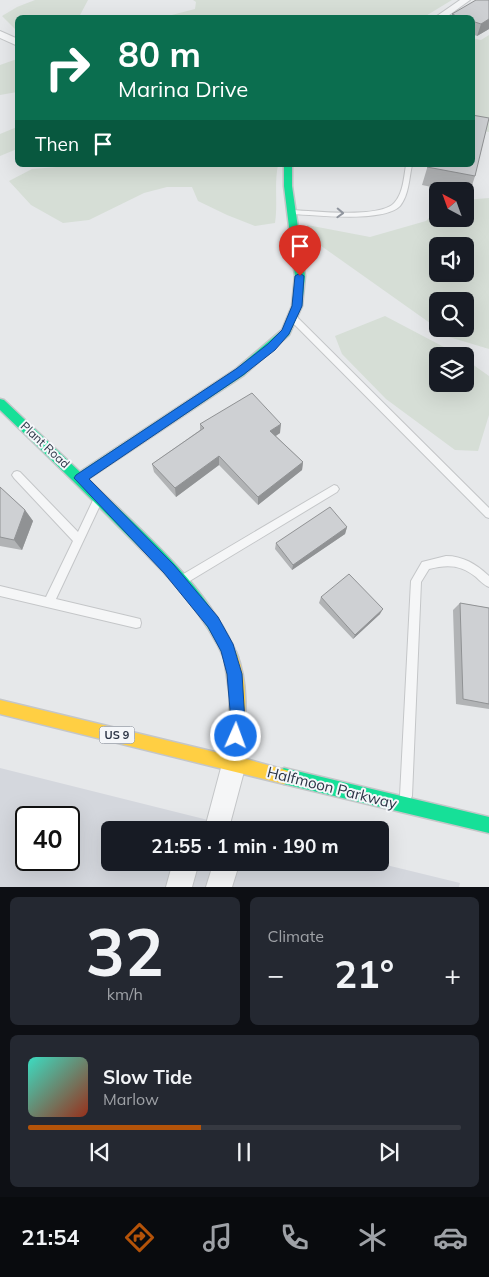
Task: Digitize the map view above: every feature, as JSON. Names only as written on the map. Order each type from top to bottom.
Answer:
[{"type":"street","points":[[443,15],[466,0]]},
{"type":"street","points":[[0,34],[15,45]]},
{"type":"street","points":[[80,478],[240,372],[286,332],[297,306],[300,276],[288,186],[288,167]]},
{"type":"street","name":"Plant Road","points":[[0,403],[80,478],[180,582],[213,622],[228,648],[234,674],[238,722],[234,764]]},
{"type":"street","name":"Halfmoon Parkway","points":[[0,707],[489,825]]},
{"type":"street","points":[[218,821],[234,764]]},
{"type":"street","points":[[179,887],[183,871]]},
{"type":"street","points":[[219,887],[224,871]]},
{"type":"lane","points":[[292,212],[369,214],[385,212],[395,208],[400,200],[408,167]]},
{"type":"lane","points":[[292,317],[489,514]]},
{"type":"lane","points":[[17,474],[79,540]]},
{"type":"lane","points":[[180,582],[334,489]]},
{"type":"lane","points":[[48,602],[99,498]]},
{"type":"lane","points":[[406,806],[416,581],[426,564],[442,559],[453,559],[472,568],[489,582]]},
{"type":"lane","points":[[0,591],[136,623]]},
{"type":"shaded area","points":[[35,0],[88,0],[80,15],[15,15],[15,29],[2,16],[17,7]]},
{"type":"shaded area","points":[[193,0],[452,0],[427,15],[172,15],[195,9],[196,2]]},
{"type":"shaded area","points":[[489,35],[489,132],[475,129],[475,39],[481,40]]},
{"type":"shaded area","points":[[15,60],[15,92],[0,95],[0,65]]},
{"type":"shaded area","points":[[15,128],[15,150],[0,156],[0,134]]},
{"type":"shaded area","points":[[57,167],[278,167],[275,223],[255,226],[198,201],[192,187],[167,187],[144,193],[89,220],[63,223],[31,205],[9,181],[32,169]]},
{"type":"shaded area","points":[[489,198],[489,349],[449,337],[474,337],[474,292],[429,292],[429,322],[310,238],[307,225],[370,237],[426,221],[429,218],[429,228],[474,228],[474,199]]},
{"type":"shaded area","points":[[385,316],[444,347],[429,347],[429,392],[474,392],[474,365],[489,376],[489,415],[478,451],[455,450],[386,399],[342,354],[335,336]]},
{"type":"shaded area","points":[[0,768],[212,821],[101,821],[101,871],[389,871],[389,866],[460,883],[459,887],[0,887]]},
{"type":"building","points":[[476,0],[489,0],[489,19],[481,24],[475,22],[475,15],[452,14]]},
{"type":"building","points":[[475,116],[489,118],[475,176],[427,167],[475,167]]},
{"type":"building","points":[[252,393],[281,424],[270,431],[303,462],[258,497],[219,456],[175,488],[152,464],[204,428],[200,424]]},
{"type":"building","points":[[0,487],[25,510],[14,540],[0,537]]},
{"type":"building","points":[[330,507],[347,527],[293,565],[276,543]]},
{"type":"building","points":[[349,574],[383,609],[355,635],[321,597]]},
{"type":"building","points":[[460,603],[489,608],[489,704],[463,699]]},
{"type":"traffic: fast","points":[[80,478],[240,372],[286,332],[297,306],[300,276],[288,186],[288,167]]},
{"type":"traffic: fast","points":[[0,403],[110,509],[185,586],[212,620],[223,638],[231,657]]},
{"type":"traffic: fast","points":[[284,776],[489,825]]},
{"type":"traffic: slow","points":[[231,657],[238,697],[234,764]]},
{"type":"traffic: slow","points":[[0,707],[284,776]]},
{"type":"route","points":[[236,736],[238,722],[234,674],[228,648],[213,622],[169,569],[80,478],[240,372],[271,347],[286,332],[297,306],[300,276]]}]
